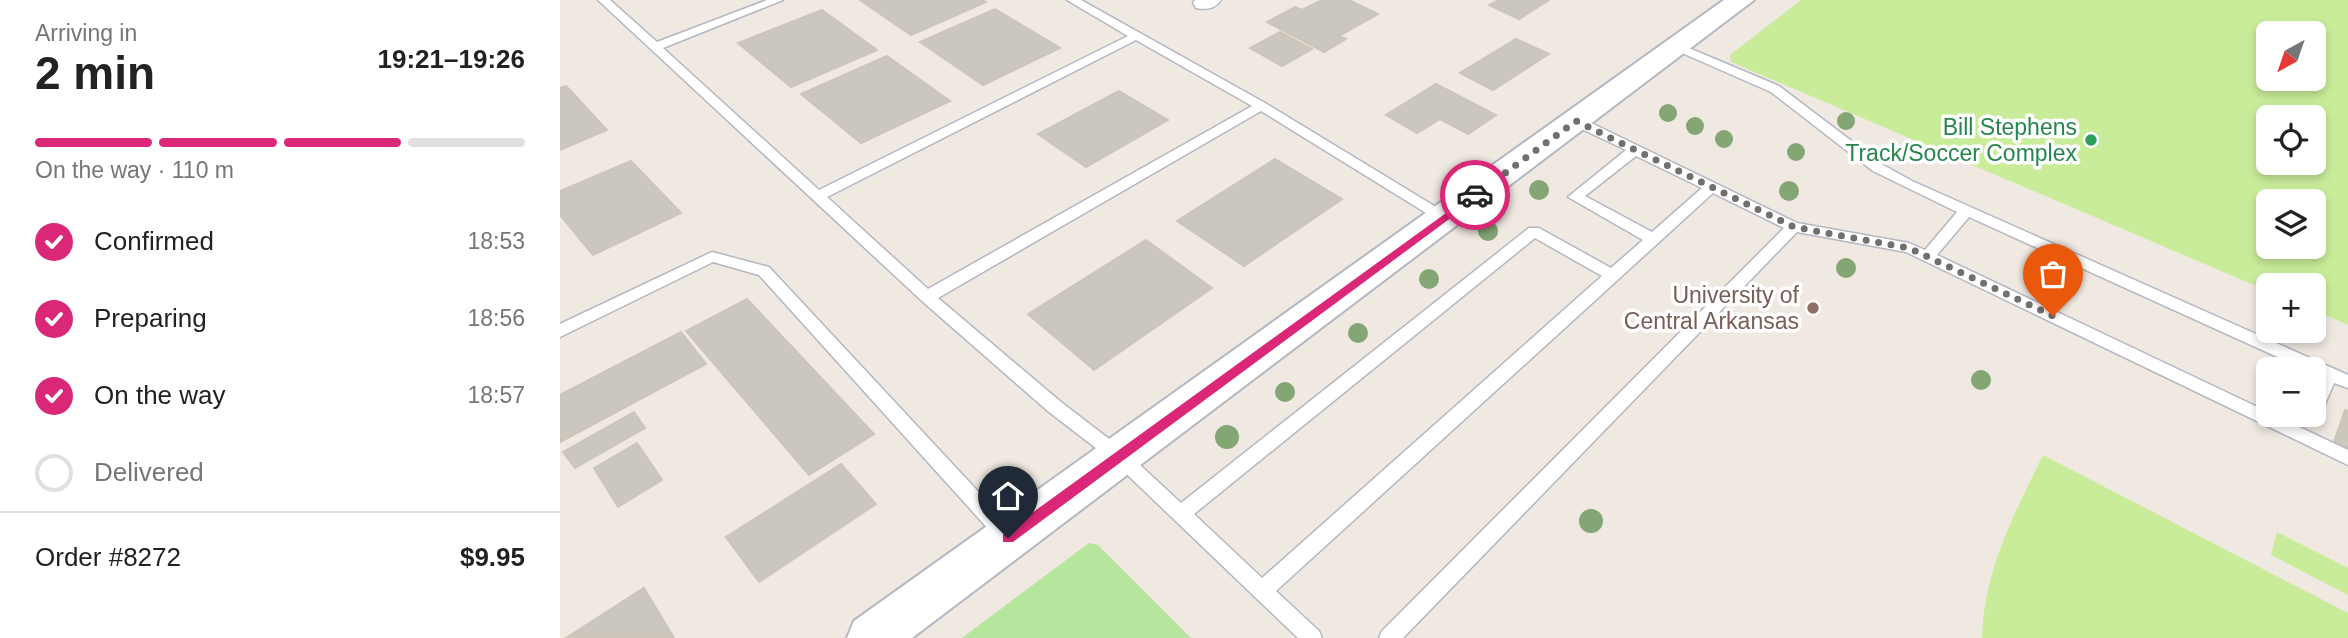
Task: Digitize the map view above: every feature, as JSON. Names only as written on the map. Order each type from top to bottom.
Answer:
[{"type":"street","points":[[872,638],[1741,0]]},
{"type":"lane","points":[[604,0],[927,297],[1055,407],[1120,457],[1312,638]]},
{"type":"lane","points":[[656,47],[777,0]]},
{"type":"lane","points":[[1073,0],[1261,106],[1444,218]]},
{"type":"lane","points":[[817,197],[1136,36]]},
{"type":"lane","points":[[1677,47],[1775,89],[1878,168],[1966,211],[2348,382]]},
{"type":"lane","points":[[927,297],[1261,106]]},
{"type":"lane","points":[[1576,121],[1794,227],[1909,248],[2348,458]]},
{"type":"lane","points":[[1635,150],[1575,197],[1653,239]]},
{"type":"lane","points":[[1261,591],[1711,187]]},
{"type":"lane","points":[[1928,257],[1966,211]]},
{"type":"lane","points":[[1389,638],[1794,227]]},
{"type":"lane","points":[[1179,515],[1534,231],[1611,275]]},
{"type":"lane","points":[[560,331],[712,257],[764,271],[1008,538]]},
{"type":"lane","points":[[2326,380],[2329,373]]},
{"type":"lane","points":[[2304,436],[2308,427]]},
{"type":"green space","name":"Bill Stephens Track/Soccer Complex","points":[[1801,0],[2348,0],[2348,325],[2326,315],[2326,273],[2256,273],[2256,286],[1731,62],[1730,55]]},
{"type":"green space","points":[[2043,455],[2348,613],[2348,638],[1982,638],[1988,589],[2002,543]]},
{"type":"green space","points":[[2277,532],[2348,568],[2348,595],[2271,555]]},
{"type":"green space","points":[[1089,543],[1098,545],[1191,638],[962,638]]},
{"type":"building","points":[[860,0],[982,0],[986,2],[911,35]]},
{"type":"building","points":[[1322,0],[1349,0],[1378,14],[1339,36],[1346,39],[1324,52],[1267,22],[1295,7],[1302,10]]},
{"type":"building","points":[[1499,0],[1549,0],[1519,19],[1489,5]]},
{"type":"building","points":[[995,9],[1060,48],[983,85],[920,42]]},
{"type":"building","points":[[822,10],[877,50],[791,87],[738,43]]},
{"type":"building","points":[[1280,32],[1312,49],[1282,66],[1250,48]]},
{"type":"building","points":[[1516,39],[1549,54],[1493,90],[1460,73]]},
{"type":"building","points":[[887,56],[950,101],[861,143],[801,94]]},
{"type":"building","points":[[1436,84],[1496,115],[1468,134],[1440,119],[1417,133],[1386,115]]},
{"type":"building","points":[[566,86],[607,130],[560,150],[560,88]]},
{"type":"building","points":[[1119,91],[1168,120],[1086,167],[1038,134]]},
{"type":"building","points":[[1275,159],[1342,199],[1244,266],[1177,221]]},
{"type":"building","points":[[631,161],[681,213],[593,255],[560,215],[560,191]]},
{"type":"building","points":[[1146,240],[1212,288],[1094,370],[1028,314]]},
{"type":"building","points":[[747,299],[874,434],[809,475],[686,331]]},
{"type":"building","points":[[681,332],[706,364],[560,442],[560,395]]},
{"type":"building","points":[[2345,410],[2348,411],[2348,449],[2334,442]]},
{"type":"building","points":[[634,412],[645,428],[575,468],[563,452]]},
{"type":"building","points":[[637,443],[662,480],[618,507],[594,468]]},
{"type":"building","points":[[841,464],[876,504],[759,582],[726,537]]},
{"type":"building","points":[[644,588],[674,638],[566,638]]},
{"type":"way so far","points":[[1475,195],[1576,121],[1794,227],[1826,235],[1909,248],[2053,316]]},
{"type":"place","name":"Bill Stephens Track/Soccer Complex","points":[[2091,140]]},
{"type":"place","name":"University of Central Arkansas","points":[[1813,308]]},
{"type":"route","points":[[1008,538],[1475,195]]}]
